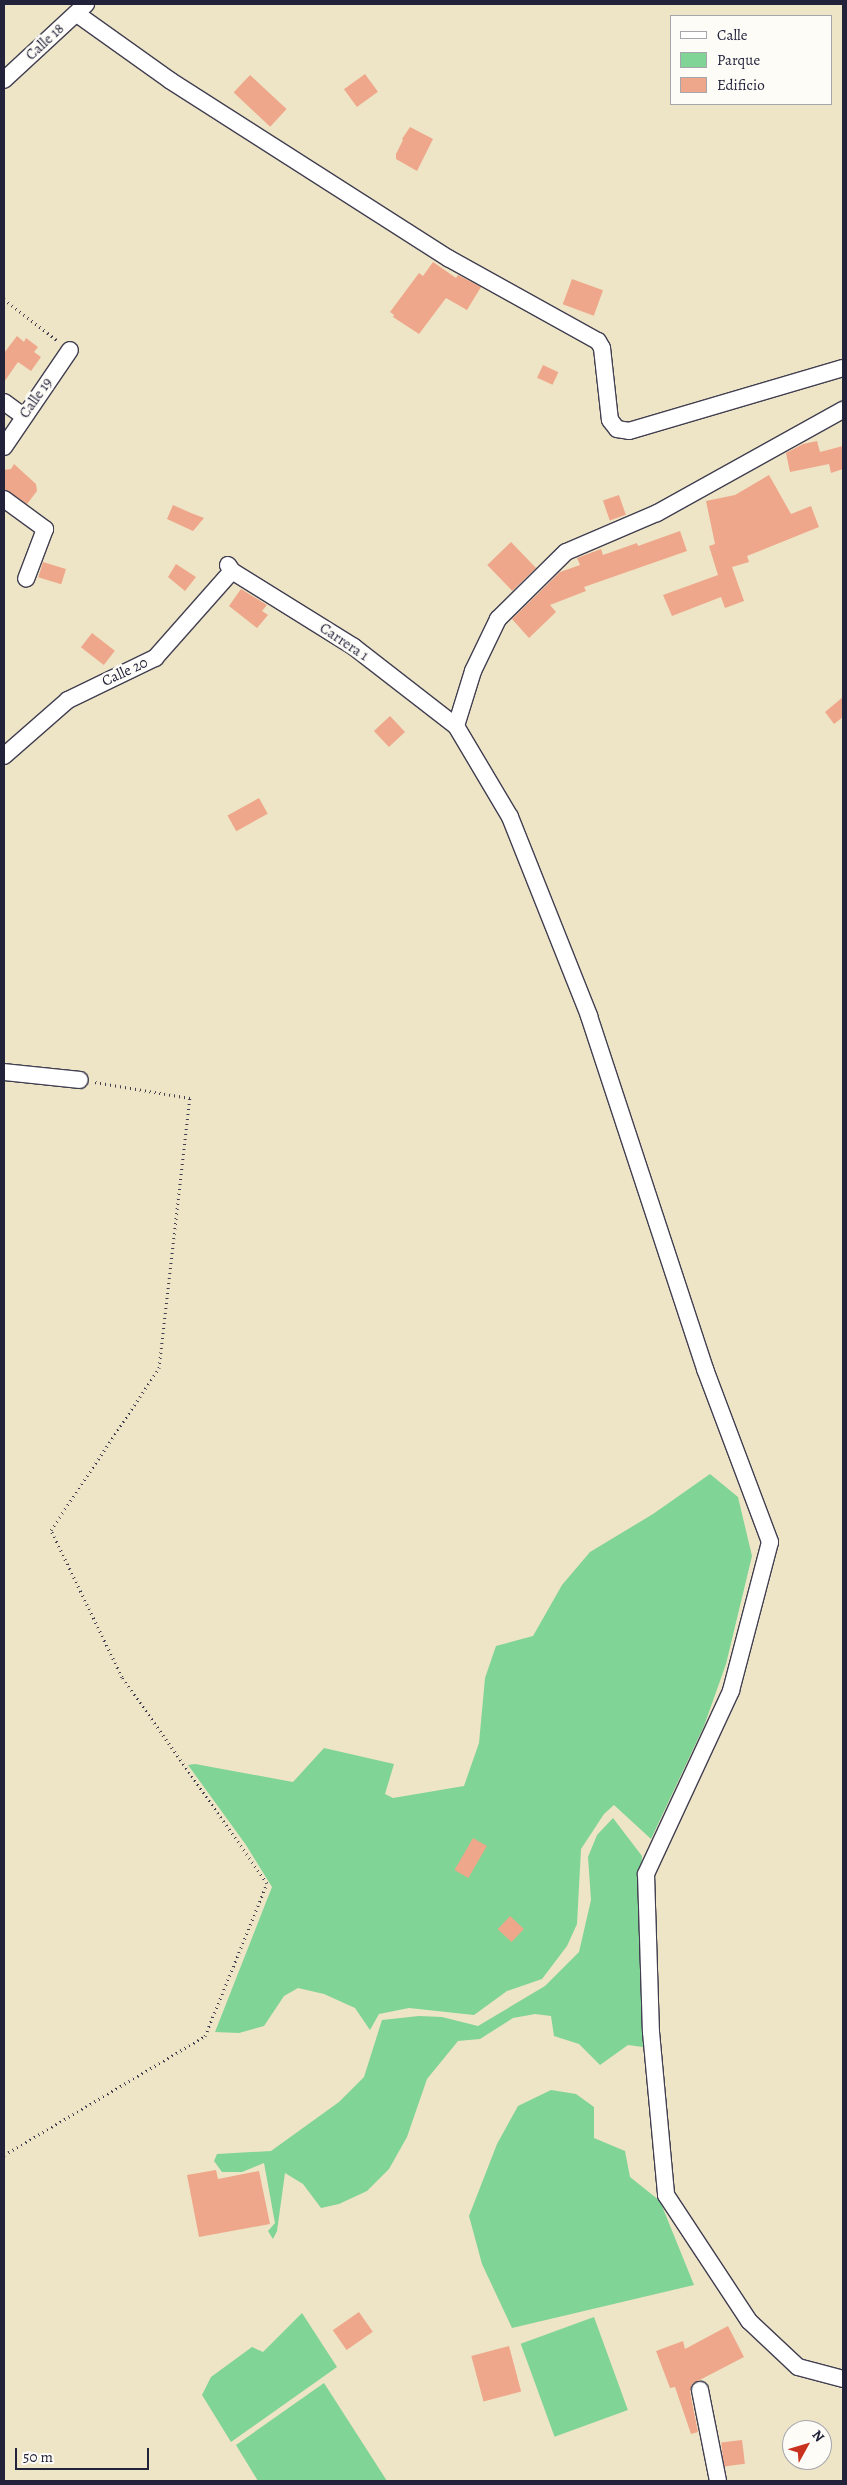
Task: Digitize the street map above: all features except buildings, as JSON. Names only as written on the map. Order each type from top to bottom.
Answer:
[{"type":"street","name":"Calle 18","points":[[4,80],[81,9]]},
{"type":"street","points":[[81,9],[171,81],[448,258],[598,341],[602,348],[610,420],[617,429],[629,431],[843,368]]},
{"type":"street","name":"Calle 19","points":[[4,447],[23,416],[70,350]]},
{"type":"street","points":[[4,402],[23,416]]},
{"type":"street","points":[[843,410],[657,513],[566,552],[498,619],[473,671],[456,726],[510,817],[589,1016],[705,1369],[770,1542],[731,1691],[646,1874],[651,2032],[666,2195],[749,2321],[798,2366],[843,2379]]},
{"type":"street","points":[[4,499],[45,528],[26,579]]},
{"type":"street","name":"Carrera 1","points":[[230,568],[354,647],[456,726]]},
{"type":"street","name":"Calle 20","points":[[4,756],[68,700],[155,658],[230,568]]},
{"type":"street","points":[[4,1072],[80,1080]]},
{"type":"street","points":[[700,2390],[718,2481]]},
{"type":"path","points":[[4,299],[70,350]]},
{"type":"path","points":[[4,2155],[205,2036],[266,1883],[122,1677],[50,1530],[159,1368],[190,1098],[80,1080]]},
{"type":"green space","points":[[710,1474],[738,1497],[752,1556],[726,1664],[704,1726],[651,1839],[614,1805],[604,1814],[581,1849],[577,1924],[567,1946],[542,1979],[507,1991],[474,2015],[409,2008],[379,2014],[370,2030],[355,2008],[324,1994],[298,1988],[284,1996],[264,2026],[239,2033],[215,2032],[272,1887],[246,1845],[188,1765],[195,1764],[293,1782],[324,1748],[394,1764],[385,1794],[393,1798],[464,1786],[479,1743],[485,1678],[496,1646],[533,1636],[562,1585],[590,1552],[653,1514]]},
{"type":"green space","points":[[613,1818],[642,1856],[639,1914],[643,2047],[628,2045],[600,2065],[579,2044],[554,2036],[551,2016],[535,2014],[513,2018],[480,2039],[458,2041],[427,2079],[407,2137],[389,2169],[367,2191],[339,2204],[321,2208],[303,2184],[285,2173],[277,2231],[273,2239],[268,2231],[275,2223],[264,2163],[242,2172],[222,2172],[214,2161],[217,2154],[271,2151],[339,2102],[364,2077],[382,2020],[419,2016],[442,2017],[478,2026],[545,1986],[579,1952],[591,1900],[588,1857],[597,1835]]},
{"type":"green space","points":[[551,2090],[576,2094],[594,2107],[594,2138],[625,2151],[630,2177],[660,2201],[694,2285],[512,2328],[482,2264],[469,2216],[497,2144],[518,2106]]},
{"type":"green space","points":[[302,2313],[337,2367],[231,2442],[202,2395],[211,2377],[252,2347],[263,2352]]},
{"type":"green space","points":[[594,2317],[628,2410],[555,2437],[521,2344]]},
{"type":"green space","points":[[324,2383],[387,2481],[258,2481],[236,2445]]}]
